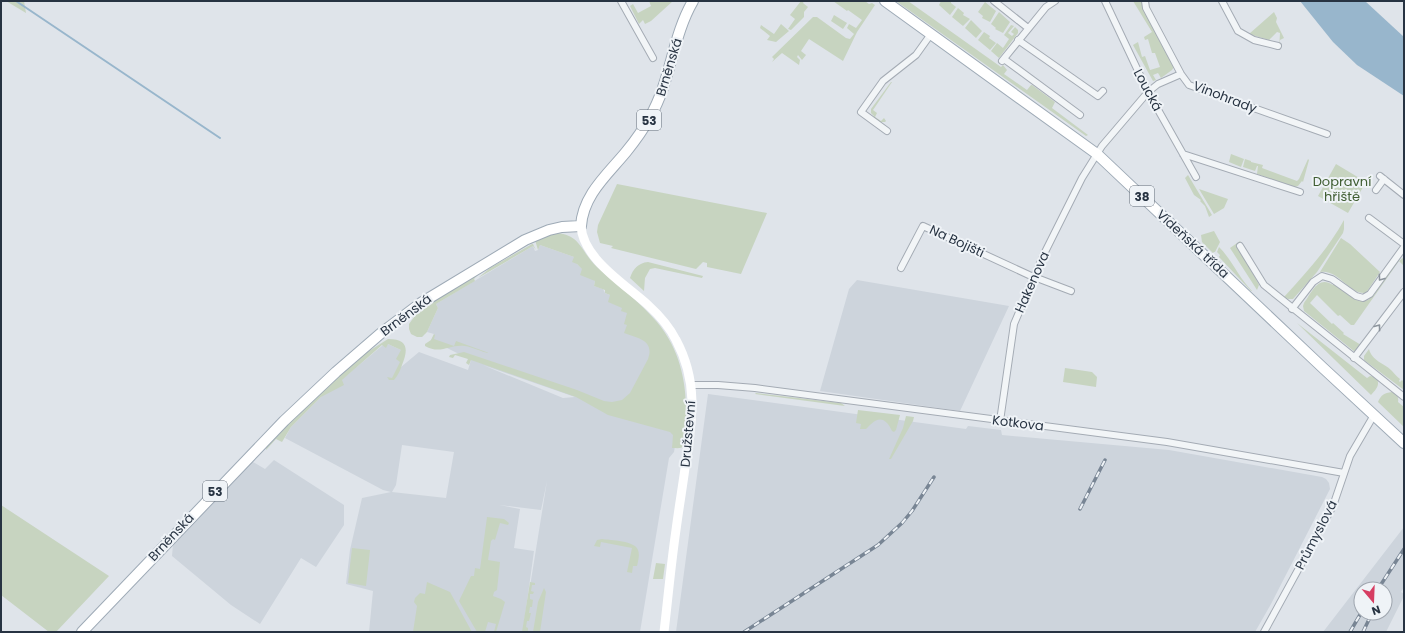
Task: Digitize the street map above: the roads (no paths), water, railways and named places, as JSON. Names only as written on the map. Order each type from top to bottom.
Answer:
[{"type":"main road","name":"Brněnská","points":[[82,632],[284,421],[336,372],[390,327],[434,294],[532,237],[556,228],[581,226],[588,199],[637,138],[654,111],[665,84],[682,25],[693,1]]},
{"type":"main road","name":"Vídeňská třída","points":[[885,1],[1097,154],[1374,415]]},
{"type":"main road","name":"Družstevní","points":[[581,226],[585,242],[594,256],[619,281],[648,305],[671,330],[686,362],[691,385],[692,415],[671,563],[664,632]]},
{"type":"main road","name":"38","points":[[1374,415],[1404,443]]},
{"type":"street","points":[[621,1],[653,58]]},
{"type":"street","points":[[994,1],[1028,28]]},
{"type":"street","points":[[1055,1],[1046,7],[1003,60],[1080,115]]},
{"type":"street","name":"Loucká","points":[[1105,1],[1148,92],[1196,177]]},
{"type":"street","name":"Vinohrady","points":[[1145,1],[1146,8],[1181,74],[1189,85],[1326,134]]},
{"type":"street","points":[[1222,1],[1238,31],[1254,40],[1278,46]]},
{"type":"street","points":[[887,131],[861,112],[883,81],[916,55],[931,34]]},
{"type":"street","points":[[1018,40],[1098,96],[1103,91]]},
{"type":"street","name":"Hakenova","points":[[1000,421],[1014,324],[1043,256],[1082,178],[1097,154],[1148,92],[1158,84],[1181,74]]},
{"type":"street","points":[[1183,154],[1300,192]]},
{"type":"street","points":[[1376,190],[1382,177],[1404,195]]},
{"type":"street","points":[[1369,218],[1404,244]]},
{"type":"street","name":"Na Bojišti","points":[[901,268],[923,226],[1034,277]]},
{"type":"street","name":"Vídeňská třída","points":[[1240,246],[1264,286],[1404,397]]},
{"type":"street","points":[[1292,309],[1313,282],[1322,276],[1332,279],[1356,296],[1363,298],[1370,294],[1404,247]]},
{"type":"street","points":[[1034,277],[1070,291]]},
{"type":"street","points":[[1354,358],[1404,292]]},
{"type":"street","name":"Kotkova","points":[[691,385],[713,384],[755,388],[1167,442],[1344,473]]},
{"type":"street","name":"Průmyslová","points":[[1264,632],[1333,506],[1350,456],[1374,415]]},
{"type":"water","points":[[1300,1],[1365,1],[1404,37],[1404,96],[1357,65],[1333,42]]},
{"type":"waterway","points":[[16,1],[220,138]]},
{"type":"railway","points":[[1080,509],[1105,460]]},
{"type":"railway","points":[[744,632],[878,545],[902,523],[912,511],[934,477]]},
{"type":"railway","points":[[1383,581],[1404,549]]},
{"type":"railway","points":[[1350,632],[1356,621]]},
{"type":"railway","points":[[1363,632],[1368,621]]},
{"type":"park label","name":"Dopravní hřiště","points":[[1342,188]]}]
